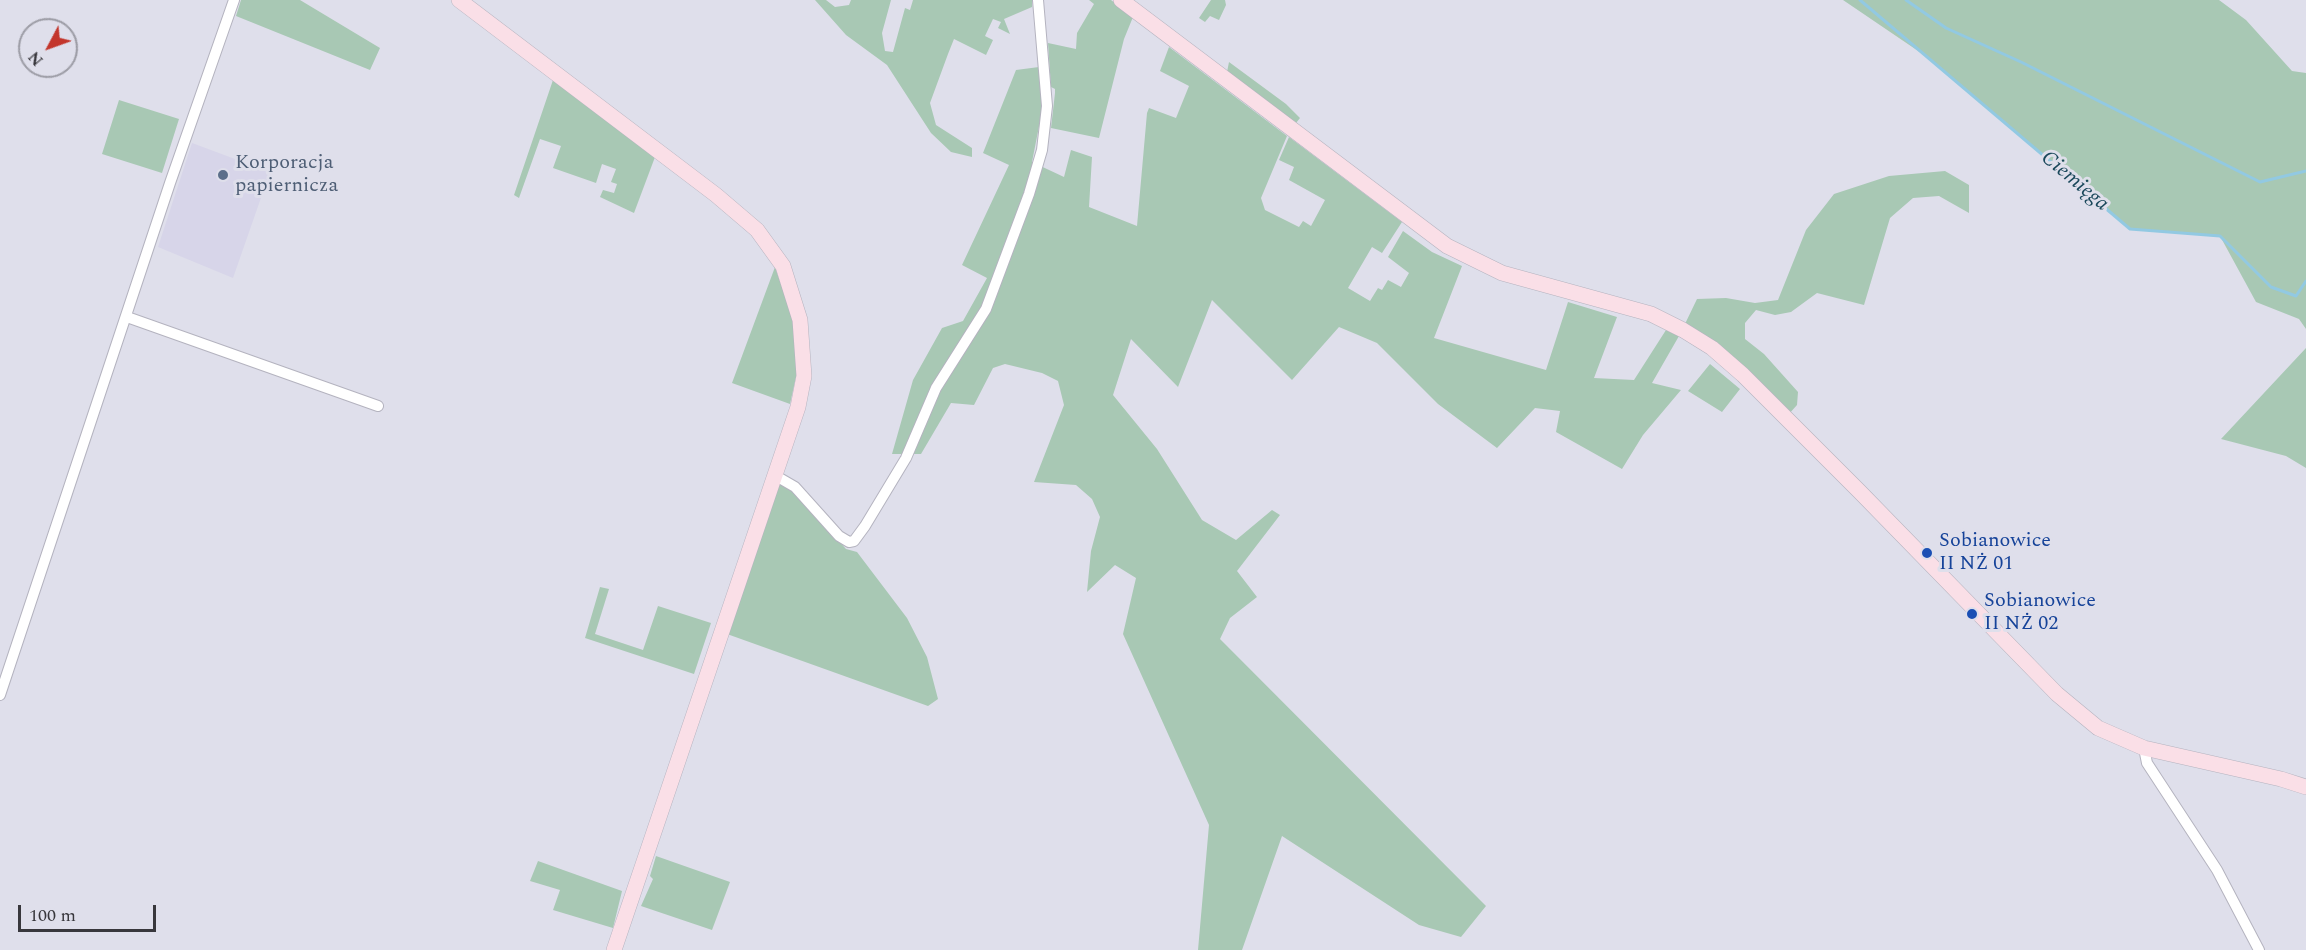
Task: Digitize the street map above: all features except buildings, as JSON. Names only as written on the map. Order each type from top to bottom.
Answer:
[{"type":"street","points":[[0,694],[234,0]]},
{"type":"street","points":[[459,0],[728,205],[757,230],[774,250],[795,298],[804,355],[803,386],[798,407],[614,950]]},
{"type":"street","points":[[776,477],[795,487],[839,537],[849,542],[854,541],[865,526],[906,458],[936,388],[950,363],[967,342],[990,300],[1029,194],[1042,150],[1047,106],[1038,0]]},
{"type":"street","points":[[1120,0],[1447,246],[1494,270],[1651,314],[1705,343],[1730,363],[1781,413],[2076,712],[2105,732],[2144,748],[2281,778],[2306,788]]},
{"type":"street","points":[[127,317],[378,406]]},
{"type":"street","points":[[2144,748],[2147,763],[2217,870],[2259,950]]},
{"type":"shaded area","points":[[192,143],[270,172],[233,278],[158,247]]},
{"type":"green space","points":[[241,0],[300,0],[380,48],[370,70],[236,16]]},
{"type":"green space","points":[[815,0],[826,0],[835,7],[849,5],[851,0],[891,0],[882,33],[885,51],[893,52],[905,8],[910,10],[913,0],[1032,0],[1032,7],[1004,19],[1010,34],[998,28],[1001,22],[993,19],[985,36],[993,40],[986,55],[954,39],[948,54],[930,103],[936,125],[972,148],[972,157],[951,152],[931,133],[887,65],[846,35]]},
{"type":"green space","points":[[1089,0],[1111,0],[1133,17],[1124,39],[1099,138],[1051,128],[1055,89],[1051,87],[1048,43],[1076,49],[1077,33],[1094,4]]},
{"type":"green space","points":[[1211,0],[1225,0],[1226,5],[1219,20],[1210,16],[1205,22],[1199,18]]},
{"type":"green space","points":[[1843,0],[2219,0],[2246,20],[2292,71],[2306,73],[2306,329],[2299,319],[2256,302],[2220,236],[2130,229],[1927,57]]},
{"type":"green space","points":[[1169,47],[1287,136],[1261,198],[1265,210],[1299,227],[1303,221],[1311,226],[1325,200],[1289,180],[1294,167],[1279,160],[1289,137],[1402,222],[1382,253],[1372,247],[1348,288],[1370,301],[1378,288],[1382,290],[1388,280],[1401,287],[1409,273],[1388,257],[1403,231],[1432,252],[1462,266],[1434,338],[1546,370],[1568,302],[1617,317],[1594,378],[1634,380],[1666,330],[1679,336],[1652,383],[1681,390],[1643,435],[1622,469],[1556,432],[1560,411],[1535,408],[1497,448],[1438,404],[1377,343],[1339,327],[1292,380],[1212,300],[1178,387],[1131,339],[1113,395],[1157,449],[1202,520],[1236,540],[1272,510],[1280,515],[1237,571],[1257,597],[1230,618],[1220,639],[1486,906],[1461,937],[1419,925],[1282,836],[1242,950],[1198,950],[1209,825],[1123,634],[1136,578],[1115,565],[1087,592],[1091,551],[1100,517],[1092,499],[1076,485],[1034,482],[1064,405],[1058,381],[1042,373],[1005,364],[993,368],[974,405],[951,403],[921,454],[892,454],[913,380],[942,328],[963,321],[987,278],[962,265],[1009,165],[983,153],[1016,70],[1039,67],[1042,111],[1032,162],[1064,177],[1071,150],[1092,157],[1089,207],[1137,226],[1147,113],[1149,108],[1176,118],[1189,86],[1160,71]]},
{"type":"green space","points":[[1229,62],[1286,104],[1300,118],[1296,123],[1227,72]]},
{"type":"green space","points":[[553,80],[655,157],[634,213],[600,197],[603,190],[614,193],[617,184],[611,182],[616,169],[602,164],[596,183],[553,168],[561,146],[540,139],[519,198],[514,195]]},
{"type":"green space","points":[[119,100],[179,119],[162,173],[102,154]]},
{"type":"green space","points":[[1945,171],[1969,185],[1969,213],[1939,196],[1913,198],[1890,218],[1864,305],[1817,293],[1791,312],[1775,315],[1756,310],[1745,323],[1745,339],[1764,354],[1798,392],[1797,405],[1788,415],[1684,326],[1697,299],[1726,298],[1755,303],[1778,300],[1806,230],[1834,194],[1889,176]]},
{"type":"green space","points":[[775,267],[794,322],[798,368],[790,404],[732,383]]},
{"type":"green space","points":[[2306,348],[2306,468],[2286,456],[2221,439]]},
{"type":"green space","points":[[1710,364],[1740,389],[1722,412],[1688,391]]},
{"type":"green space","points":[[780,481],[794,490],[846,549],[857,552],[907,618],[927,657],[938,699],[928,706],[727,634]]},
{"type":"green space","points":[[600,587],[609,589],[595,634],[643,650],[658,606],[711,623],[694,674],[585,638]]},
{"type":"green space","points":[[656,856],[730,882],[712,930],[641,906],[653,879],[650,876]]},
{"type":"green space","points":[[538,861],[622,891],[613,928],[553,910],[560,890],[530,881]]},
{"type":"waterway","name":"Ciemięga","points":[[1860,0],[2130,229],[2220,236],[2271,287],[2296,296],[2306,281]]},
{"type":"waterway","points":[[1906,0],[1946,28],[2021,62],[2260,182],[2306,171]]},
{"type":"place","name":"Korporacja papiernicza","points":[[223,175]]},
{"type":"place","name":"Sobianowice II NŻ 01","points":[[1927,553]]},
{"type":"place","name":"Sobianowice II NŻ 02","points":[[1972,614]]}]
